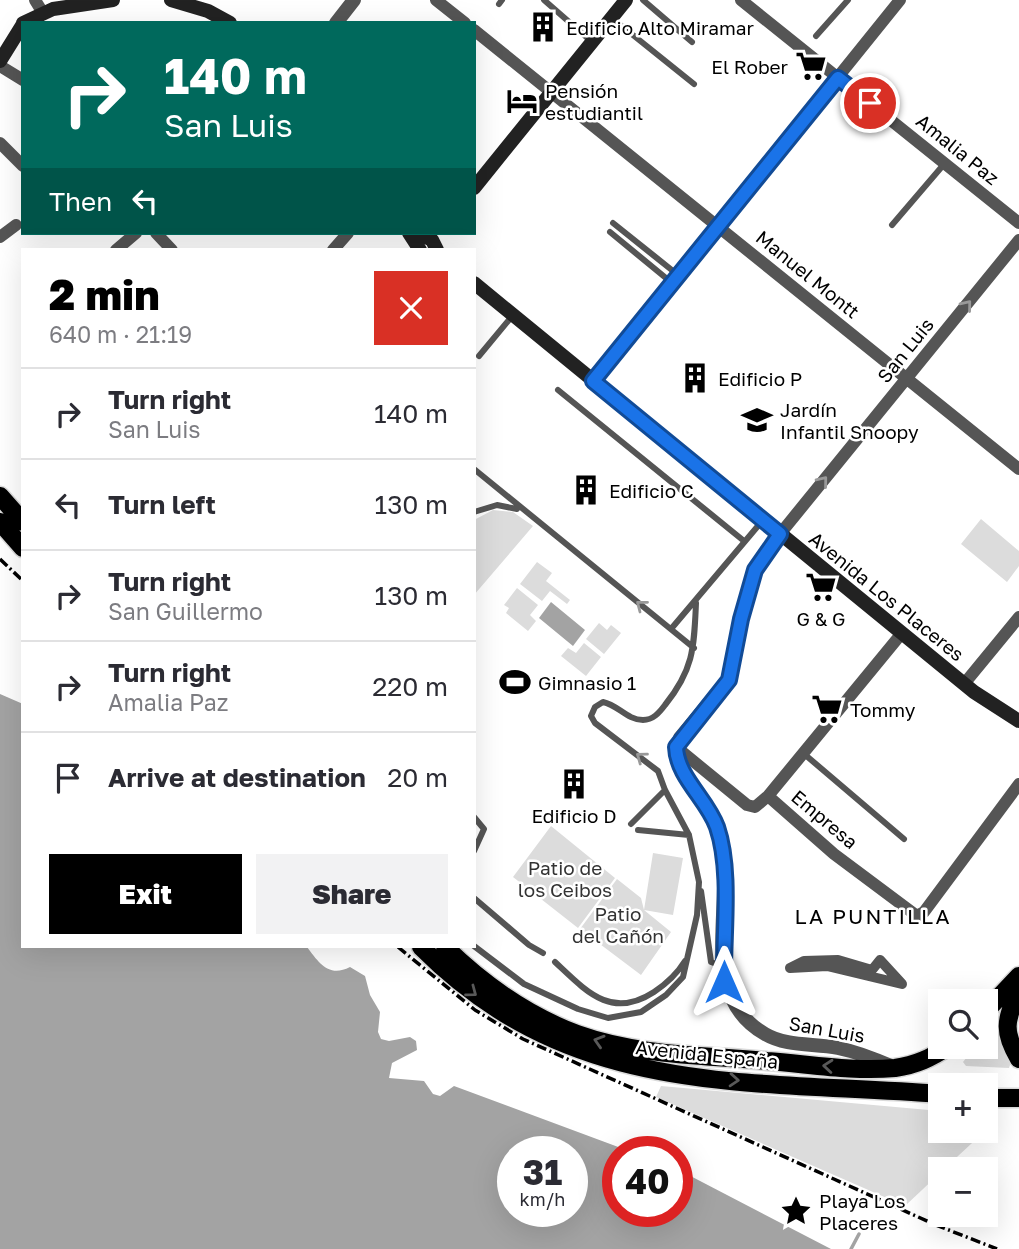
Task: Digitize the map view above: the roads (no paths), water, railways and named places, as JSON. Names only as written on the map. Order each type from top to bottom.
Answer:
[{"type":"main road","points":[[25,21],[39,6],[113,0]]},
{"type":"main road","points":[[171,0],[207,17]]},
{"type":"main road","points":[[476,186],[626,0]]},
{"type":"main road","points":[[0,61],[21,26]]},
{"type":"main road","name":"Avenida Los Placeres","points":[[476,285],[964,684],[1019,721]]},
{"type":"main road","points":[[0,496],[21,520]]},
{"type":"main road","points":[[0,522],[21,546]]},
{"type":"main road","name":"Avenida España","points":[[422,948],[478,996],[522,1025],[568,1047],[616,1063],[666,1074],[928,1093]]},
{"type":"main road","name":"Avenida España","points":[[446,948],[471,972],[508,1000],[553,1024],[635,1050],[842,1067],[894,1068],[930,1059]]},
{"type":"main road","points":[[998,999],[1019,976]]},
{"type":"main road","points":[[1019,988],[1006,1019],[1010,1045],[1019,1059]]},
{"type":"main road","points":[[998,1098],[1019,1098]]},
{"type":"street","points":[[337,21],[354,0]]},
{"type":"street","points":[[436,0],[462,21]]},
{"type":"street","name":"Amalia Paz","points":[[741,0],[1019,223]]},
{"type":"street","points":[[593,381],[897,1]]},
{"type":"street","name":"Manuel Montt","points":[[476,32],[1019,469]]},
{"type":"street","points":[[0,66],[21,79]]},
{"type":"street","points":[[0,143],[21,164]]},
{"type":"street","points":[[0,237],[16,225]]},
{"type":"street","points":[[118,248],[134,235]]},
{"type":"street","points":[[158,235],[170,248]]},
{"type":"street","name":"San Luis","points":[[894,1068],[864,1054],[778,1040],[763,1033],[747,1020],[729,997],[724,966],[722,850],[717,826],[680,767],[676,747],[729,680],[741,619],[755,570],[780,534],[1019,240]]},
{"type":"street","points":[[964,684],[1019,617]]},
{"type":"street","points":[[768,796],[902,633]]},
{"type":"street","name":"Empresa","points":[[676,747],[747,805],[755,807],[768,796],[835,854],[917,916],[924,912],[1019,784]]},
{"type":"street","points":[[838,960],[872,970],[880,960],[902,984],[827,966],[790,968],[804,961],[838,960]]},
{"type":"lane","points":[[544,0],[592,42]]},
{"type":"lane","points":[[643,0],[692,42]]},
{"type":"lane","points":[[816,36],[848,0]]},
{"type":"lane","points":[[611,18],[694,84]]},
{"type":"lane","points":[[892,225],[945,163]]},
{"type":"lane","points":[[613,223],[675,279]]},
{"type":"lane","points":[[610,232],[675,279]]},
{"type":"lane","points":[[479,356],[513,315]]},
{"type":"lane","points":[[558,390],[744,541]]},
{"type":"lane","points":[[476,471],[522,511],[694,648]]},
{"type":"lane","points":[[476,511],[497,505],[522,511]]},
{"type":"lane","points":[[671,629],[696,603],[762,520]]},
{"type":"lane","points":[[696,603],[694,648],[687,674],[658,714],[649,719],[634,719],[603,702],[594,707],[591,716],[595,723],[658,771],[689,835],[706,909],[711,962],[724,966]]},
{"type":"lane","points":[[803,753],[904,839]]},
{"type":"lane","points":[[631,824],[665,790]]},
{"type":"lane","points":[[476,819],[484,829],[476,847]]},
{"type":"lane","points":[[638,830],[689,835]]},
{"type":"lane","points":[[476,948],[524,984],[578,1009],[608,1018],[641,1012],[666,995],[683,977],[697,915],[699,883]]},
{"type":"lane","points":[[476,900],[528,945],[543,953]]},
{"type":"lane","points":[[555,962],[597,998],[620,1005],[643,999],[658,989],[686,960]]},
{"type":"waterway","points":[[851,1249],[859,1234]]},
{"type":"railway","points":[[0,559],[21,579]]},
{"type":"railway","points":[[399,948],[475,1010],[523,1039],[936,1225],[997,1249]]},
{"type":"place","name":"Edificio Alto Miramar","points":[[543,27]]},
{"type":"place","name":"El Rober","points":[[811,66]]},
{"type":"place","name":"Pensión estudiantil","points":[[522,101]]},
{"type":"place","name":"Edificio P","points":[[695,378]]},
{"type":"place","name":"Jardín Infantil Snoopy","points":[[757,420]]},
{"type":"place","name":"Edificio C","points":[[586,490]]},
{"type":"place","name":"G & G","points":[[821,587]]},
{"type":"place","name":"Gimnasio 1","points":[[515,682]]},
{"type":"place","name":"Tommy","points":[[827,709]]},
{"type":"place","name":"Edificio D","points":[[574,784]]},
{"type":"place","name":"Playa Los Placeres","points":[[796,1211]]},
{"type":"district","name":"LA PUNTILLA","points":[[873,916]]},
{"type":"park label","name":"Patio de los Ceibos","points":[[565,878]]},
{"type":"park label","name":"Patio del Cañón","points":[[618,924]]}]
